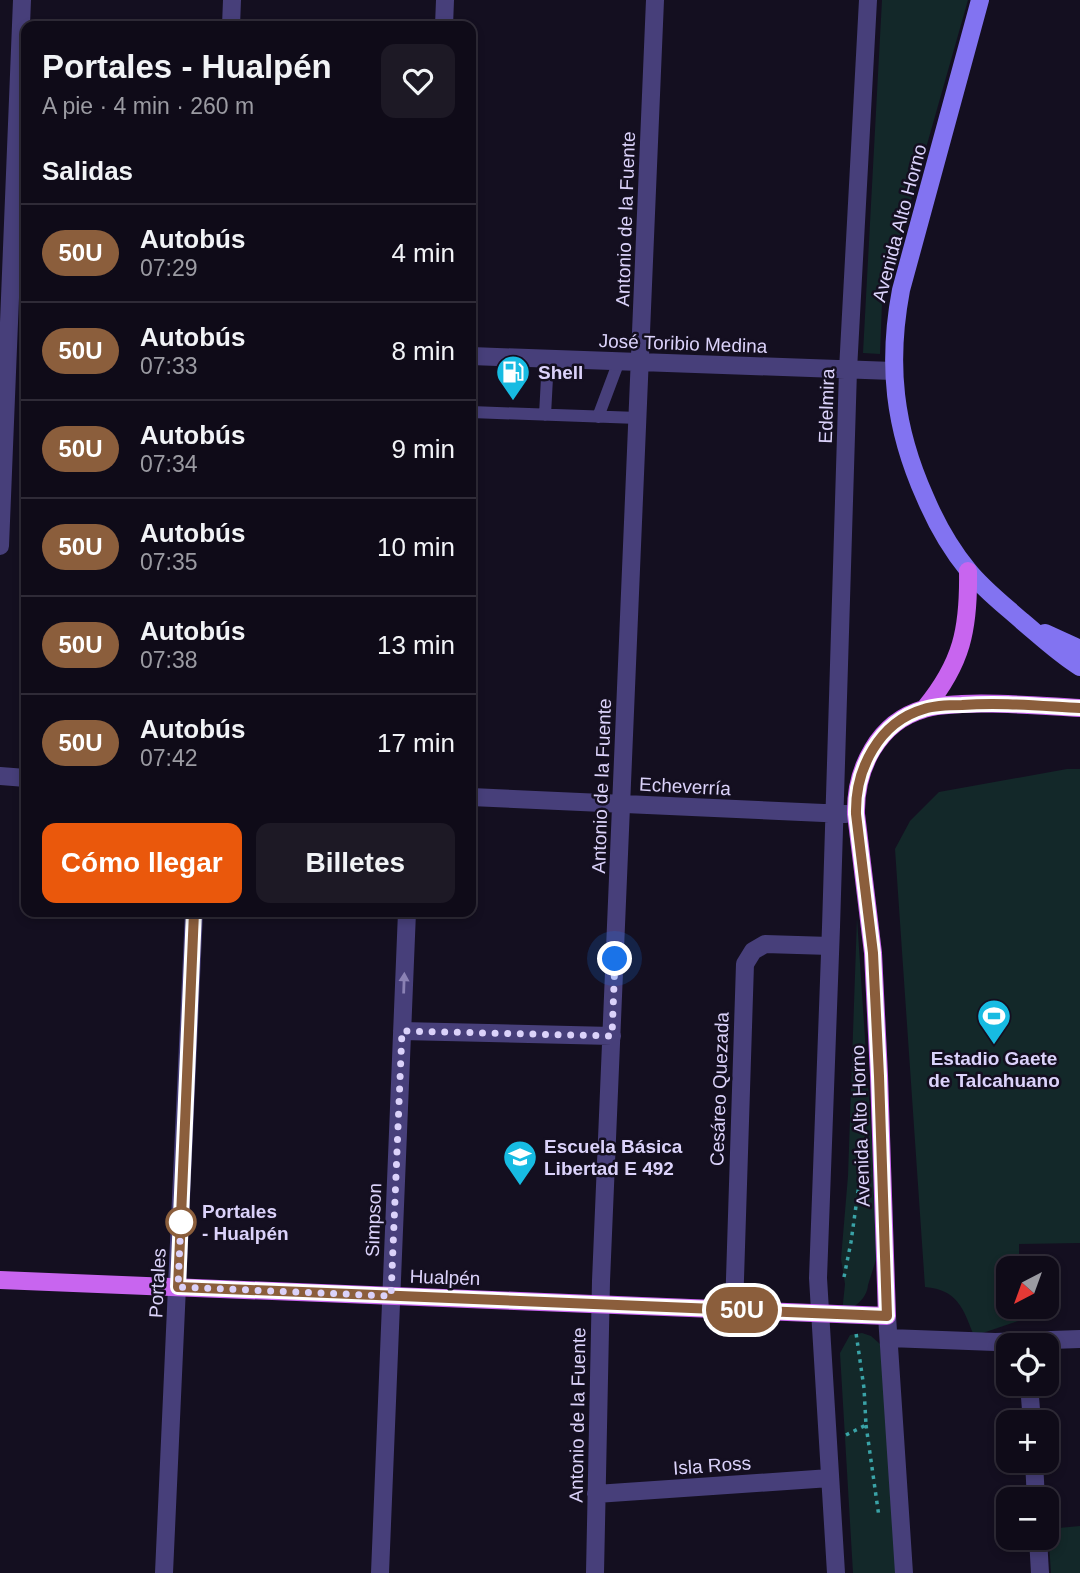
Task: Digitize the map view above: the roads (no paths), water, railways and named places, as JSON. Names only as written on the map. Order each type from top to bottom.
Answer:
[{"type":"main road","name":"Avenida Alto Horno","points":[[980,0],[901,290],[896,317],[893,372],[899,421],[905,447],[932,515],[968,571],[1043,640],[1080,667]]},
{"type":"main road","points":[[925,708],[940,690],[960,650],[967,614],[968,571]]},
{"type":"main road","points":[[1023,622],[1080,649]]},
{"type":"main road","points":[[925,708],[975,704],[1080,709]]},
{"type":"main road","name":"Avenida Alto Horno","points":[[887,1316],[873,953],[856,814],[857,790],[860,776],[883,735],[911,714],[925,708]]},
{"type":"main road","name":"Hualpén","points":[[0,1280],[887,1316]]},
{"type":"street","points":[[21,21],[22,0]]},
{"type":"street","points":[[231,21],[232,0]]},
{"type":"street","points":[[444,21],[445,0]]},
{"type":"street","name":"Antonio de la Fuente","points":[[595,1573],[600,1304],[655,0]]},
{"type":"street","name":"Edelmira","points":[[834,814],[848,370],[868,0]]},
{"type":"street","points":[[0,547],[12,339],[21,34]]},
{"type":"street","name":"José Toribio Medina","points":[[476,356],[893,372]]},
{"type":"street","points":[[0,776],[21,778]]},
{"type":"street","name":"Echeverría","points":[[476,797],[856,814]]},
{"type":"street","name":"Avenida Alto Horno","points":[[834,814],[818,1278],[836,1573]]},
{"type":"street","name":"Portales","points":[[164,1573],[194,917]]},
{"type":"street","name":"Simpson","points":[[380,1573],[407,917]]},
{"type":"street","name":"Cesáreo Quezada","points":[[734,1310],[745,964],[753,951],[765,944],[830,946]]},
{"type":"street","points":[[402,1031],[612,1036]]},
{"type":"street","name":"Avenida Alto Horno","points":[[887,1316],[904,1573]]},
{"type":"street","points":[[889,1338],[996,1343]]},
{"type":"street","points":[[1059,1341],[1080,1339]]},
{"type":"street","name":"Isla Ross","points":[[596,1494],[830,1478]]},
{"type":"street","points":[[1039,1550],[1040,1573]]},
{"type":"lane","points":[[545,415],[548,359]]},
{"type":"lane","points":[[598,417],[619,361]]},
{"type":"lane","points":[[476,412],[638,418]]},
{"type":"place","name":"Shell","points":[[513,402]]},
{"type":"place","name":"Estadio Gaete de Talcahuano","points":[[994,1046]]},
{"type":"place","name":"Escuela Básica Libertad E 492","points":[[520,1187]]},
{"type":"place","name":"Portales - Hualpén","points":[[181,1222]]}]
